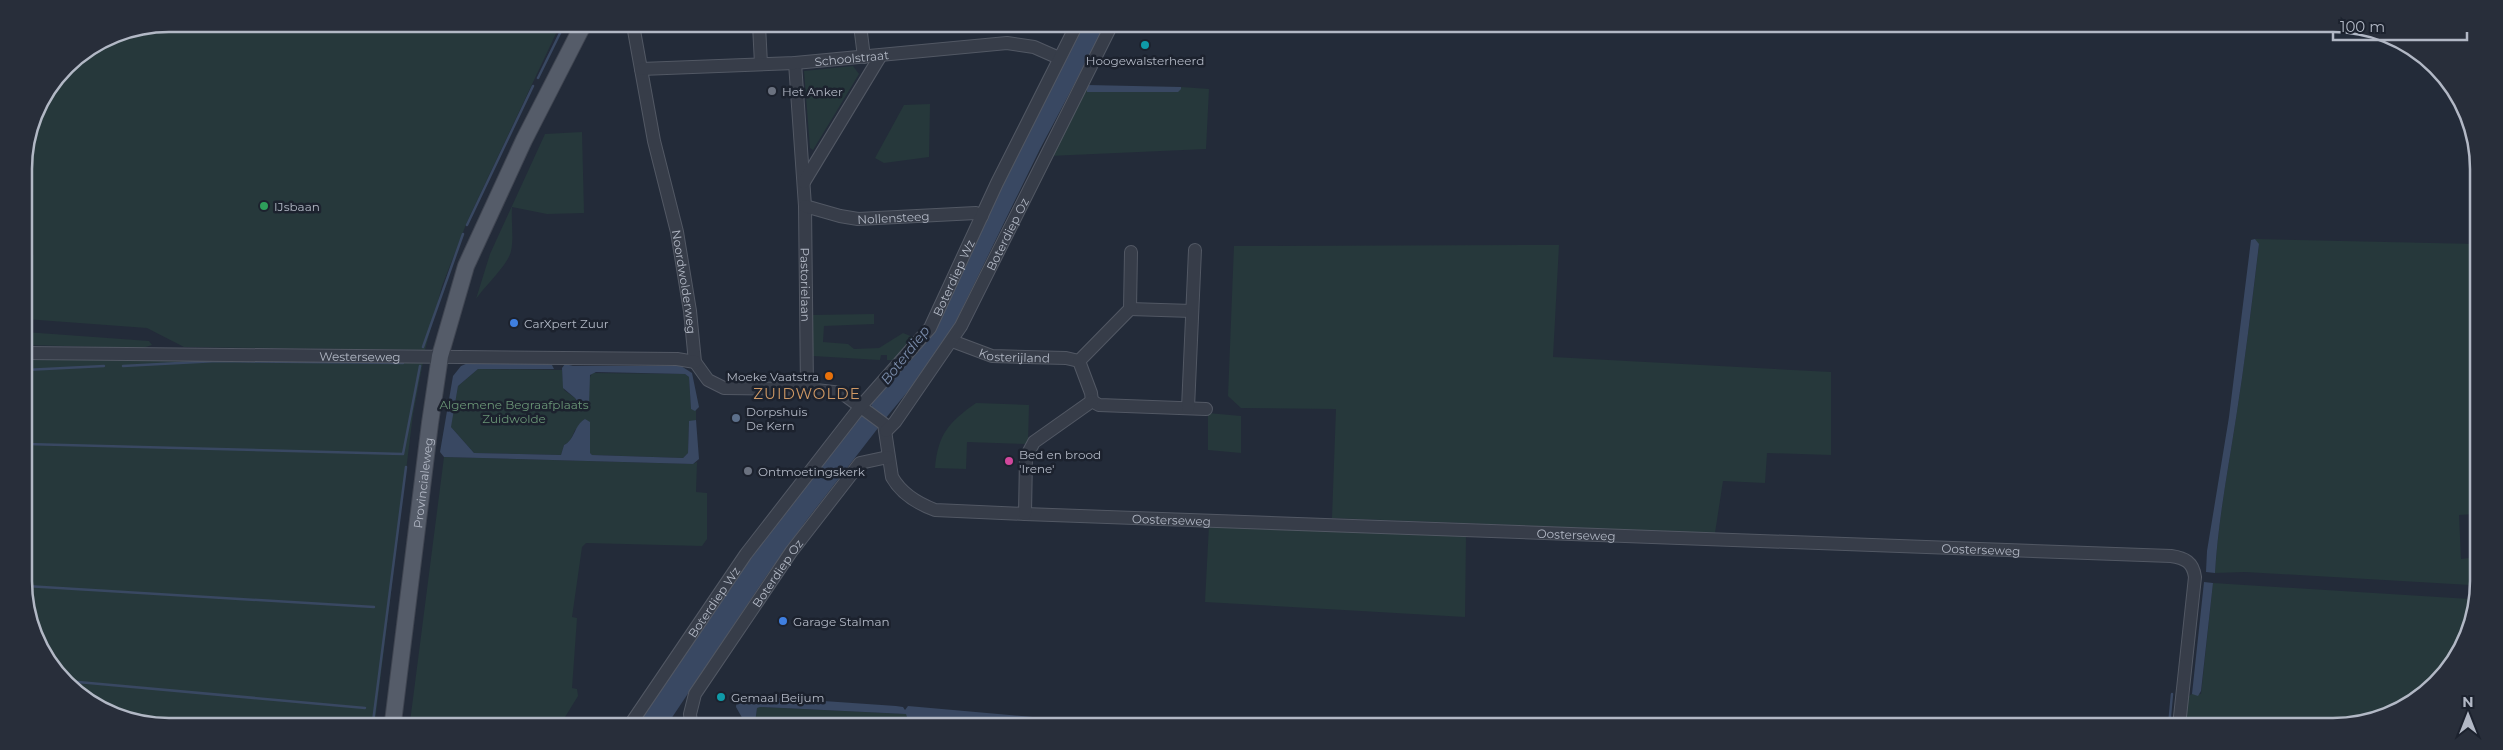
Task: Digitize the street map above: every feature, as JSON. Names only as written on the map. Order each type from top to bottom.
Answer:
[{"type":"main road","name":"Provincialeweg","points":[[393,718],[428,433],[440,356],[466,266],[524,140],[579,33]]},
{"type":"street","name":"Noordwolderweg","points":[[635,33],[654,141],[677,232],[690,311],[695,362]]},
{"type":"street","points":[[759,33],[760,64]]},
{"type":"street","points":[[861,33],[864,57]]},
{"type":"street","name":"Boterdiep Wz","points":[[635,718],[741,561],[862,407],[930,328],[982,216],[1072,33]]},
{"type":"street","name":"Boterdiep Oz","points":[[885,427],[895,422],[952,341],[1107,33]]},
{"type":"street","name":"Schoolstraat","points":[[641,69],[795,63],[1008,43],[1034,47],[1059,58]]},
{"type":"street","points":[[804,182],[881,54]]},
{"type":"street","name":"Pastorielaan","points":[[795,63],[805,206],[807,389]]},
{"type":"street","name":"Nollensteeg","points":[[805,206],[858,219],[930,214],[976,213],[982,216]]},
{"type":"street","points":[[1188,408],[1195,250]]},
{"type":"street","points":[[1092,401],[1091,393],[1079,361],[1130,309],[1130,252]]},
{"type":"street","points":[[1130,309],[1192,311]]},
{"type":"street","name":"Kosterijland","points":[[952,341],[992,356],[1066,358],[1079,361]]},
{"type":"street","name":"Westerseweg","points":[[33,353],[677,359],[695,362]]},
{"type":"street","points":[[695,362],[708,380],[724,388],[807,389],[842,393],[885,427]]},
{"type":"street","points":[[1092,401],[1099,405],[1206,409]]},
{"type":"street","points":[[1025,514],[1026,457],[1034,442],[1092,401]]},
{"type":"street","name":"Oosterseweg","points":[[885,427],[892,478],[896,484],[922,505],[936,510],[2180,557],[2192,564],[2195,577],[2180,717]]},
{"type":"street","name":"Boterdiep Oz","points":[[690,718],[695,694],[791,552],[852,470],[860,463],[888,457]]},
{"type":"green space","points":[[556,33],[467,222],[442,286],[425,350],[184,347],[147,328],[33,320],[33,161],[37,134],[43,117],[56,93],[66,79],[86,61],[117,43],[152,34]]},
{"type":"green space","points":[[853,66],[859,74],[813,150],[810,148],[804,71]]},
{"type":"green space","points":[[1083,87],[1181,89],[1181,87],[1209,89],[1206,149],[1049,156]]},
{"type":"green space","points":[[930,104],[929,157],[884,163],[875,158],[904,105]]},
{"type":"green space","points":[[582,132],[584,213],[547,214],[512,207],[512,241],[509,257],[476,299],[490,254],[545,134]]},
{"type":"green space","points":[[2255,239],[2470,244],[2470,514],[2459,515],[2461,559],[2469,558],[2470,585],[2245,572],[2215,573],[2221,515],[2259,245]]},
{"type":"green space","points":[[1559,245],[1553,357],[1831,372],[1831,455],[1767,453],[1765,483],[1723,481],[1715,533],[1332,518],[1336,409],[1241,408],[1228,396],[1234,246]]},
{"type":"green space","points":[[874,314],[874,324],[824,326],[823,342],[848,344],[854,349],[879,348],[903,333],[913,337],[893,360],[887,360],[887,355],[881,355],[880,360],[813,356],[812,315]]},
{"type":"green space","points":[[33,333],[149,341],[152,345],[143,348],[33,345]]},
{"type":"green space","points":[[33,358],[423,362],[413,414],[376,718],[170,718],[134,713],[101,699],[79,684],[56,657],[40,625],[34,598]]},
{"type":"green space","name":"Algemene Begraafplaats Zuidwolde","points":[[478,369],[562,370],[564,390],[575,398],[578,404],[592,373],[685,374],[689,377],[691,409],[696,410],[696,420],[689,422],[688,453],[683,458],[592,455],[590,453],[590,422],[575,430],[570,441],[564,445],[561,455],[474,453],[451,427],[451,424],[458,386]]},
{"type":"green space","points":[[976,403],[1029,405],[1028,442],[1026,444],[967,442],[966,469],[935,468],[939,446],[946,430],[959,416]]},
{"type":"green space","points":[[1208,413],[1241,416],[1241,453],[1208,450]]},
{"type":"green space","points":[[444,457],[693,464],[697,462],[696,492],[707,493],[707,539],[702,546],[586,543],[582,547],[572,617],[577,618],[572,688],[577,689],[578,696],[565,718],[411,718]]},
{"type":"green space","points":[[1209,525],[1466,535],[1465,617],[1205,602]]},
{"type":"green space","points":[[2213,583],[2469,599],[2466,616],[2460,633],[2442,664],[2424,684],[2386,707],[2369,713],[2342,717],[2185,717],[2187,697],[2192,694],[2201,694]]},
{"type":"green space","points":[[757,708],[907,714],[907,717],[917,718],[756,718]]},
{"type":"water","points":[[1077,33],[1101,33],[1040,149],[942,350],[885,419],[806,521],[767,575],[672,718],[641,718],[782,511],[860,417],[871,408],[872,403],[922,343]]},
{"type":"water","points":[[1087,85],[1181,87],[1181,89],[1178,92],[1087,92]]},
{"type":"water","points":[[2255,239],[2259,244],[2221,515],[2215,573],[2206,572],[2207,551],[2229,417],[2251,240]]},
{"type":"water","points":[[468,363],[543,363],[552,365],[554,369],[478,369],[458,386],[451,427],[474,453],[561,455],[564,445],[568,443],[581,422],[585,419],[590,422],[590,453],[592,455],[683,458],[688,453],[689,421],[696,420],[699,459],[693,464],[444,457],[440,452],[453,376],[461,366]]},
{"type":"water","points":[[565,364],[573,366],[681,366],[692,373],[699,407],[695,411],[691,409],[689,377],[685,374],[596,372],[590,375],[589,406],[581,406],[563,388],[562,368]]},
{"type":"water","points":[[2204,582],[2213,583],[2201,691],[2198,696],[2192,694]]},
{"type":"water","points":[[737,695],[896,706],[903,707],[905,710],[908,706],[1040,718],[917,718],[907,717],[906,714],[760,707],[757,708],[756,718],[742,718],[736,707]]},
{"type":"waterway","points":[[538,78],[560,33]]},
{"type":"waterway","points":[[467,225],[533,86]]},
{"type":"waterway","points":[[423,347],[463,234]]},
{"type":"waterway","points":[[123,366],[217,361],[403,363]]},
{"type":"waterway","points":[[33,370],[104,366]]},
{"type":"waterway","points":[[33,444],[403,454],[420,366]]},
{"type":"waterway","points":[[374,718],[406,467]]},
{"type":"waterway","points":[[33,586],[374,607]]},
{"type":"waterway","points":[[77,682],[365,708]]},
{"type":"waterway","points":[[2170,717],[2172,694]]},
{"type":"place","name":"Hoogewalsterheerd","points":[[1145,45]]},
{"type":"place","name":"Het Anker","points":[[772,91]]},
{"type":"place","name":"IJsbaan","points":[[264,206]]},
{"type":"place","name":"CarXpert Zuur","points":[[514,323]]},
{"type":"place","name":"Moeke Vaatstra","points":[[829,376]]},
{"type":"place","name":"Dorpshuis De Kern","points":[[736,418]]},
{"type":"place","name":"Bed en brood 'Irene'","points":[[1009,461]]},
{"type":"place","name":"Ontmoetingskerk","points":[[748,471]]},
{"type":"place","name":"Garage Stalman","points":[[783,621]]},
{"type":"place","name":"Gemaal Beijum","points":[[721,697]]},
{"type":"district","name":"ZUIDWOLDE","points":[[807,393]]},
{"type":"water label","name":"Boterdiep","points":[[905,355]]}]
